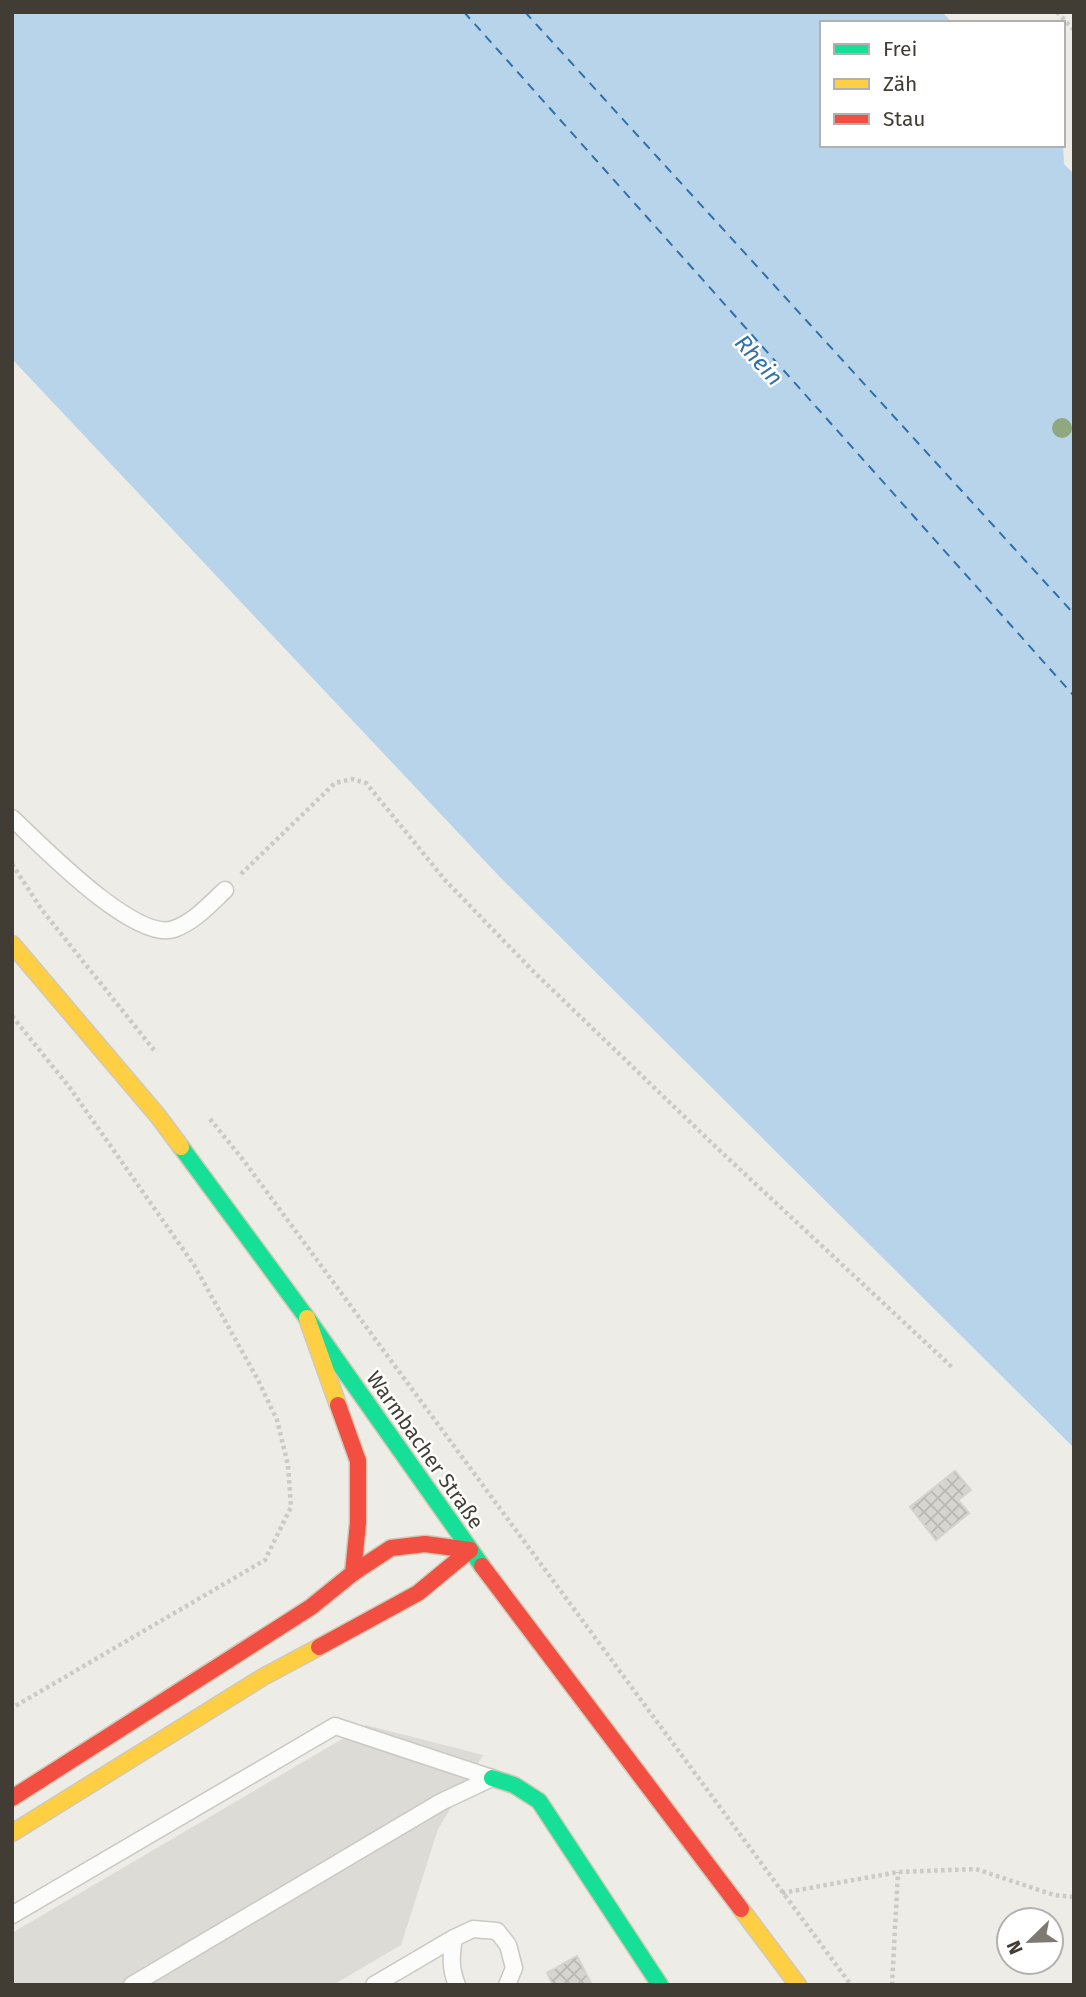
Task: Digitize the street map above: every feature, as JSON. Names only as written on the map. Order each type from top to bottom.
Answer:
[{"type":"main road","name":"Warmbacher Straße","points":[[12,944],[158,1116],[307,1318],[470,1550],[798,1985]]},
{"type":"main road","points":[[307,1318],[358,1461],[358,1523],[353,1573]]},
{"type":"main road","points":[[12,1798],[311,1607],[353,1573],[391,1548],[425,1544],[470,1550]]},
{"type":"main road","points":[[12,1833],[263,1677],[418,1593],[470,1550]]},
{"type":"main road","points":[[492,1778],[514,1785],[539,1801],[660,1985]]},
{"type":"lane","points":[[12,818],[96,895],[145,927],[172,930],[191,920],[225,890]]},
{"type":"lane","points":[[12,1914],[335,1726],[492,1778]]},
{"type":"lane","points":[[132,1985],[441,1802],[492,1778]]},
{"type":"lane","points":[[374,1985],[473,1929],[497,1931],[508,1945],[514,1968],[507,1985]]},
{"type":"lane","points":[[454,1938],[451,1970],[457,1985]]},
{"type":"path","points":[[1057,12],[1074,30]]},
{"type":"path","points":[[225,890],[335,783],[352,779],[366,783],[444,880],[534,972],[954,1369]]},
{"type":"path","points":[[12,864],[41,910],[159,1057]]},
{"type":"path","points":[[12,1016],[70,1088],[194,1265],[258,1380],[277,1420],[288,1465],[292,1507],[265,1560],[12,1708]]},
{"type":"path","points":[[201,1109],[252,1173],[850,1985]]},
{"type":"path","points":[[782,1893],[898,1872],[976,1869],[1054,1895],[1074,1897]]},
{"type":"path","points":[[892,1985],[898,1872]]},
{"type":"shaded area","points":[[366,1725],[483,1755],[438,1829],[401,1945],[333,1985],[12,1985],[12,1933]]},
{"type":"water","name":"Rhein","points":[[12,12],[942,12],[951,21],[820,21],[820,147],[1063,147],[1064,164],[1074,174],[1074,1448],[499,876],[12,359]]},
{"type":"building","points":[[955,1471],[971,1490],[958,1500],[969,1513],[936,1540],[910,1507]]},
{"type":"building","points":[[577,1956],[592,1985],[553,1985],[547,1973]]},
{"type":"ferry route","points":[[464,12],[1074,696]]},
{"type":"ferry route","points":[[525,12],[1074,614]]},
{"type":"traffic: fast","points":[[181,1147],[307,1318],[482,1566]]},
{"type":"traffic: fast","points":[[492,1778],[514,1785],[539,1801],[660,1985]]},
{"type":"traffic: slow","points":[[12,944],[158,1116],[181,1147]]},
{"type":"traffic: slow","points":[[307,1318],[338,1405]]},
{"type":"traffic: slow","points":[[12,1833],[263,1677],[319,1647]]},
{"type":"traffic: slow","points":[[741,1909],[798,1985]]},
{"type":"traffic: jam","points":[[12,1798],[311,1607],[353,1573],[358,1523],[358,1461],[338,1405]]},
{"type":"traffic: jam","points":[[353,1573],[391,1548],[425,1544],[470,1550]]},
{"type":"traffic: jam","points":[[319,1647],[418,1593],[470,1550]]},
{"type":"traffic: jam","points":[[482,1566],[741,1909]]}]
